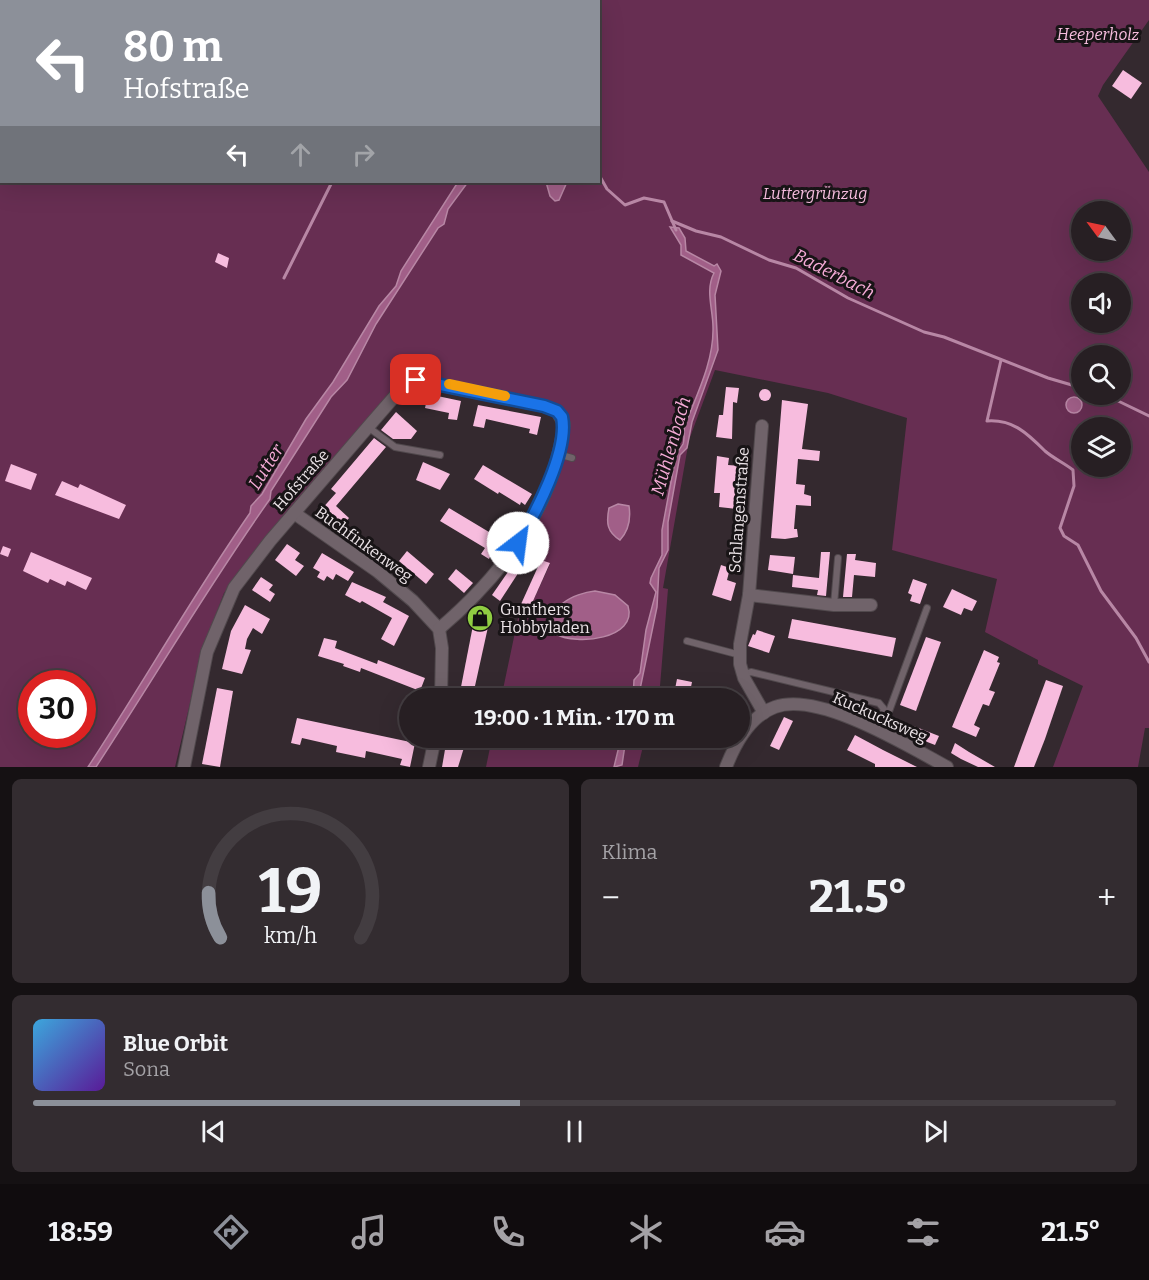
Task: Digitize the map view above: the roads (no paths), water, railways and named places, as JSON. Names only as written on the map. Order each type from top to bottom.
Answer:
[{"type":"street","name":"Hofstraße","points":[[184,767],[207,652],[223,609],[246,570],[402,389],[416,380],[544,406],[557,411],[564,424],[557,454]]},
{"type":"street","name":"Schlangenstraße","points":[[762,426],[749,596],[740,655],[743,675],[764,713]]},
{"type":"street","points":[[441,688],[442,648],[439,629],[487,586],[518,543],[546,491],[557,454]]},
{"type":"street","name":"Buchfinkenweg","points":[[294,513],[377,571],[413,601],[439,629]]},
{"type":"street","name":"Schlangenstraße","points":[[749,596],[834,605],[871,605]]},
{"type":"street","name":"Kuckucksweg","points":[[764,713],[781,706],[810,706],[846,717],[947,767]]},
{"type":"street","points":[[726,767],[740,738],[764,713]]},
{"type":"street","points":[[429,767],[433,748]]},
{"type":"lane","points":[[368,427],[395,447],[440,455]]},
{"type":"lane","points":[[557,454],[572,458]]},
{"type":"lane","points":[[834,605],[838,558]]},
{"type":"lane","points":[[878,732],[927,608]]},
{"type":"lane","points":[[687,641],[740,655]]},
{"type":"lane","points":[[743,675],[751,672],[879,703],[884,709],[878,732]]},
{"type":"waterway","name":"Baderbach","points":[[600,177],[607,189],[625,205],[644,198],[664,202],[676,230]]},
{"type":"waterway","points":[[284,278],[332,183]]},
{"type":"waterway","name":"Baderbach","points":[[672,221],[696,231],[721,237],[769,260],[796,268],[848,298],[924,332],[944,337],[1071,385]]},
{"type":"waterway","points":[[1001,360],[987,421],[1005,422],[1012,425],[1048,454],[1073,470],[1074,486],[1060,528],[1064,536],[1078,545],[1101,591],[1136,638],[1149,662]]},
{"type":"waterway","name":"Baderbach","points":[[1126,405],[1149,416]]},
{"type":"place","name":"Gunthers Hobbyladen","points":[[480,618]]},
{"type":"park label","name":"Heeperholz","points":[[1098,34]]},
{"type":"park label","name":"Luttergrünzug","points":[[815,193]]},
{"type":"water label","name":"Mühlenbach","points":[[671,446]]},
{"type":"water label","name":"Lutter","points":[[266,467]]}]
